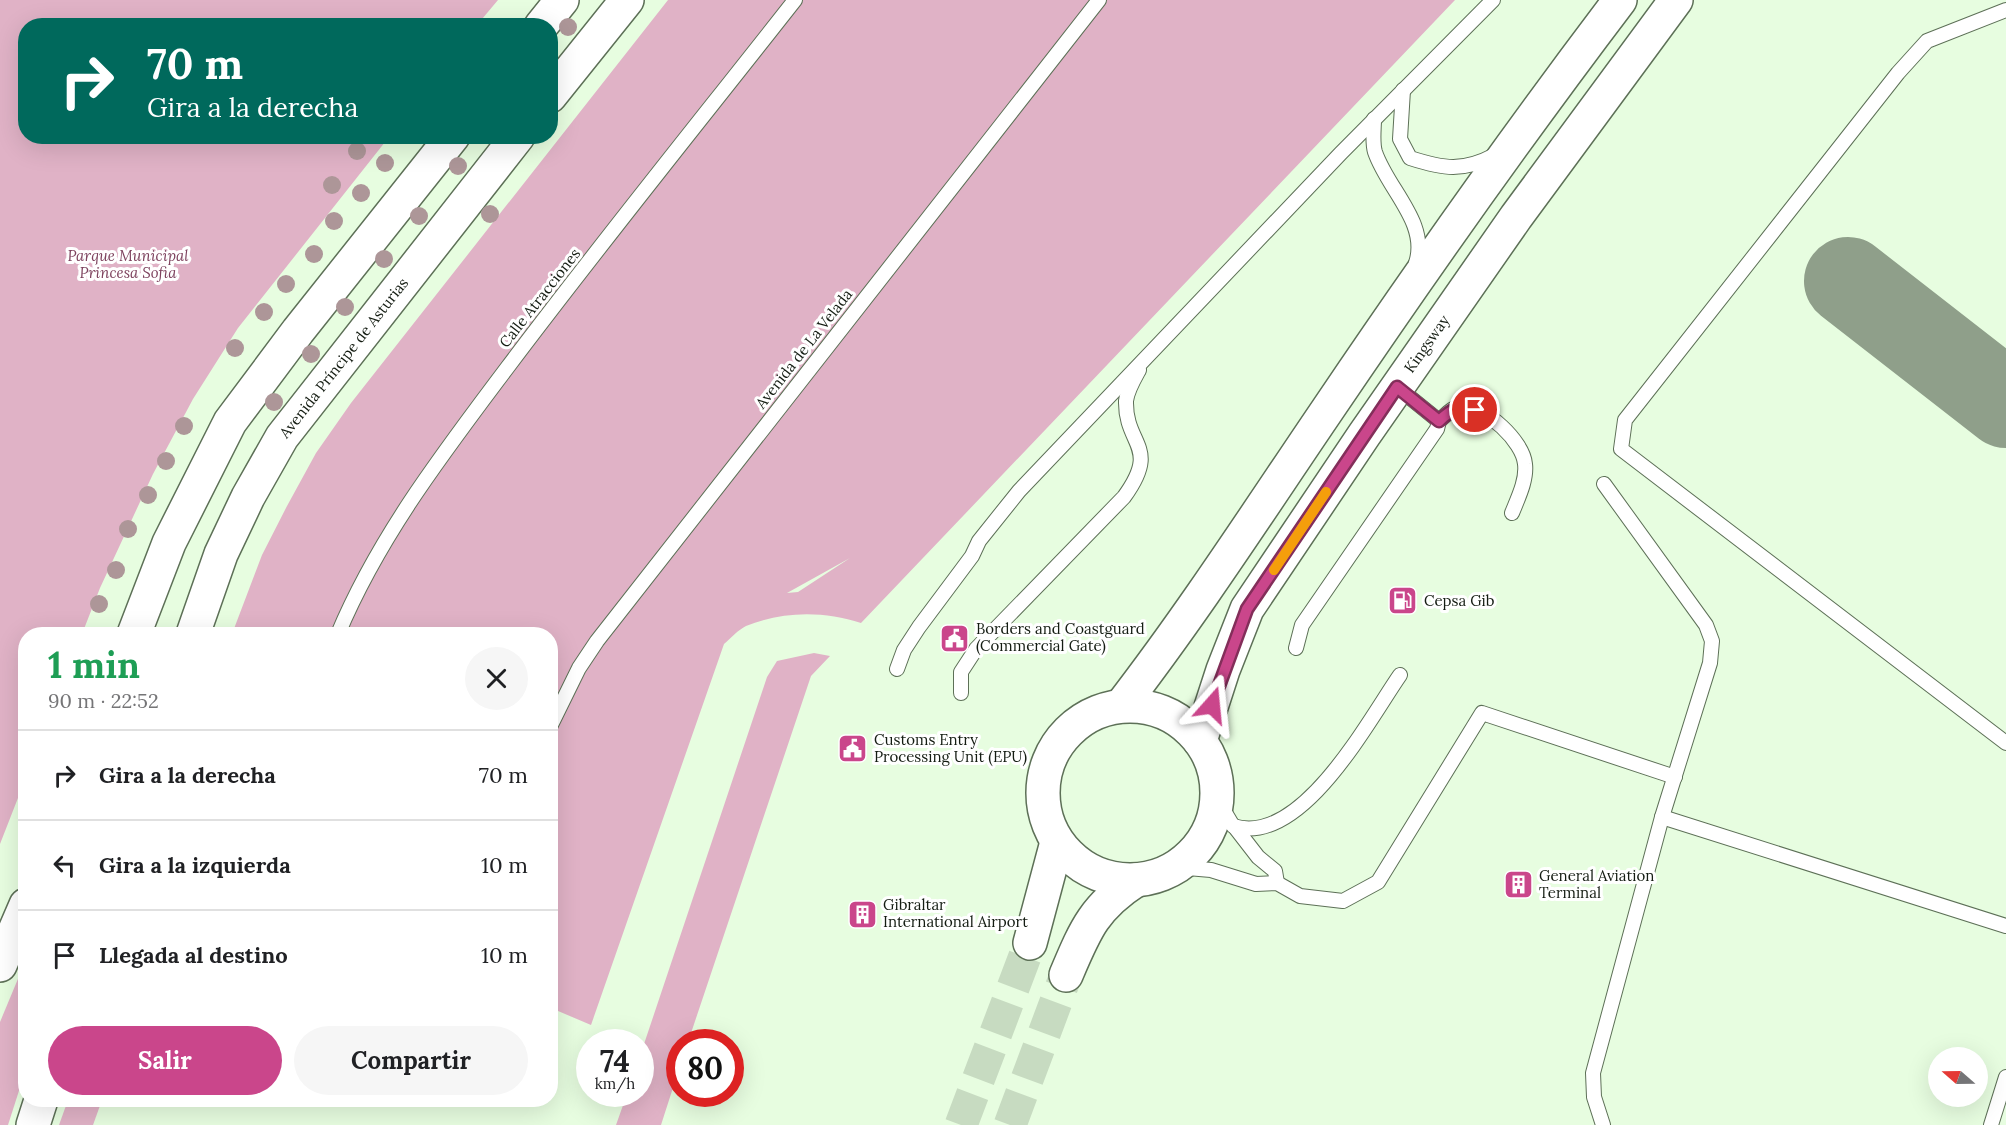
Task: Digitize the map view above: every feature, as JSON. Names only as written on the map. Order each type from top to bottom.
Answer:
[{"type":"main road","points":[[548,18],[562,0]]},
{"type":"main road","points":[[558,86],[627,0]]},
{"type":"main road","points":[[1121,706],[1219,574],[1405,296],[1620,0]]},
{"type":"main road","name":"Kingsway","points":[[1200,741],[1223,670],[1247,609],[1397,387],[1516,217],[1676,0]]},
{"type":"main road","points":[[137,627],[169,543],[230,422],[298,331],[447,144]]},
{"type":"main road","name":"Avenida Príncipe de Asturias","points":[[195,627],[221,555],[248,497],[282,437],[513,144]]},
{"type":"main road","points":[[1121,706],[1151,708],[1178,720],[1200,741],[1210,759],[1225,812],[1213,819],[1205,838],[1192,854],[1176,867],[1157,876],[1136,880],[1114,879],[1092,872],[1072,859],[1057,842],[1047,822],[1043,800],[1045,773],[1055,749],[1071,729],[1093,714],[1121,706]]},
{"type":"main road","points":[[1030,943],[1057,842]]},
{"type":"main road","points":[[1066,975],[1096,912],[1114,894],[1136,880]]},
{"type":"main road","points":[[0,965],[18,923]]},
{"type":"main road","points":[[21,1125],[27,1107]]},
{"type":"main road","points":[[33,1125],[39,1107]]},
{"type":"lane","name":"Calle Atracciones","points":[[341,627],[354,596],[419,486],[542,320],[795,0]]},
{"type":"lane","name":"Avenida de La Velada","points":[[558,711],[579,668],[597,640],[1099,0]]},
{"type":"lane","points":[[897,669],[904,650],[972,556],[979,541],[1019,491],[1374,119],[1493,0]]},
{"type":"lane","points":[[2006,10],[1928,41],[1898,73],[1625,420],[1621,449],[2006,743]]},
{"type":"lane","points":[[1403,90],[1400,140],[1410,158],[1435,166],[1456,168],[1476,165],[1513,145]]},
{"type":"lane","points":[[1374,119],[1374,149],[1389,185],[1408,211],[1420,238],[1418,258],[1405,296]]},
{"type":"lane","points":[[961,693],[961,672],[971,655],[1124,497],[1137,479],[1142,462],[1141,454],[1129,418],[1126,399],[1144,360]]},
{"type":"lane","points":[[1397,387],[1439,421]]},
{"type":"lane","points":[[1296,648],[1302,625],[1437,429],[1439,421],[1450,411],[1461,406],[1475,410],[1496,423],[1522,450],[1526,466],[1521,490],[1512,513]]},
{"type":"lane","points":[[1414,476],[1415,461]]},
{"type":"lane","points":[[1603,1125],[1594,1097],[1593,1073],[1662,817],[1710,663],[1712,641],[1706,625],[1604,484]]},
{"type":"lane","points":[[1385,504],[1385,519]]},
{"type":"lane","points":[[1358,558],[1364,534]]},
{"type":"lane","points":[[1330,598],[1331,583]]},
{"type":"lane","points":[[1225,812],[1246,830],[1269,825],[1300,806],[1330,775],[1400,675]]},
{"type":"lane","points":[[1358,735],[1365,711]]},
{"type":"lane","points":[[1176,867],[1210,870],[1256,884],[1277,883],[1300,896],[1343,901],[1378,882],[1482,713],[1675,777]]},
{"type":"lane","points":[[1330,775],[1333,756]]},
{"type":"lane","points":[[1225,812],[1258,857],[1275,871],[1277,883]]},
{"type":"lane","points":[[1662,817],[2006,926]]},
{"type":"lane","points":[[1991,1125],[2006,1077]]},
{"type":"green space","name":"Parque Municipal Princesa Sofia","points":[[0,0],[498,0],[483,18],[18,18],[18,144],[383,144],[238,328],[193,399],[153,474],[100,588],[85,627],[18,627],[18,798],[0,844]]},
{"type":"green space","points":[[668,0],[1455,0],[861,623],[833,616],[789,615],[746,626],[724,644],[591,1025],[558,1011],[558,627],[235,627],[262,555],[316,453],[351,403],[555,144],[558,144],[558,140]],"holes":[[[850,558],[798,592],[787,593]]]},
{"type":"green space","points":[[814,653],[830,656],[811,676],[692,1029],[666,1029],[667,1107],[661,1125],[616,1125],[622,1107],[654,1107],[654,1029],[649,1029],[767,677],[777,661]]},
{"type":"green space","points":[[18,979],[18,1094],[8,1125],[0,1125],[0,1022]]},
{"type":"green space","points":[[65,1107],[99,1107],[93,1125],[59,1125]]},
{"type":"taxiway","points":[[1848,281],[2006,404]]},
{"type":"tunnel","points":[[961,1125],[1030,943]]},
{"type":"tunnel","points":[[1010,1125],[1066,975]]},
{"type":"slow traffic","points":[[1274,570],[1326,492]]},
{"type":"place","name":"Cepsa Gib","points":[[1403,601]]},
{"type":"place","name":"Borders and Coastguard (Commercial Gate)","points":[[955,638]]},
{"type":"place","name":"Customs Entry Processing Unit (EPU)","points":[[853,749]]},
{"type":"place","name":"General Aviation Terminal","points":[[1518,885]]},
{"type":"place","name":"Gibraltar International Airport","points":[[862,914]]},
{"type":"route","points":[[1212,705],[1247,609],[1397,387],[1439,421],[1450,411],[1461,406],[1475,410]]}]
